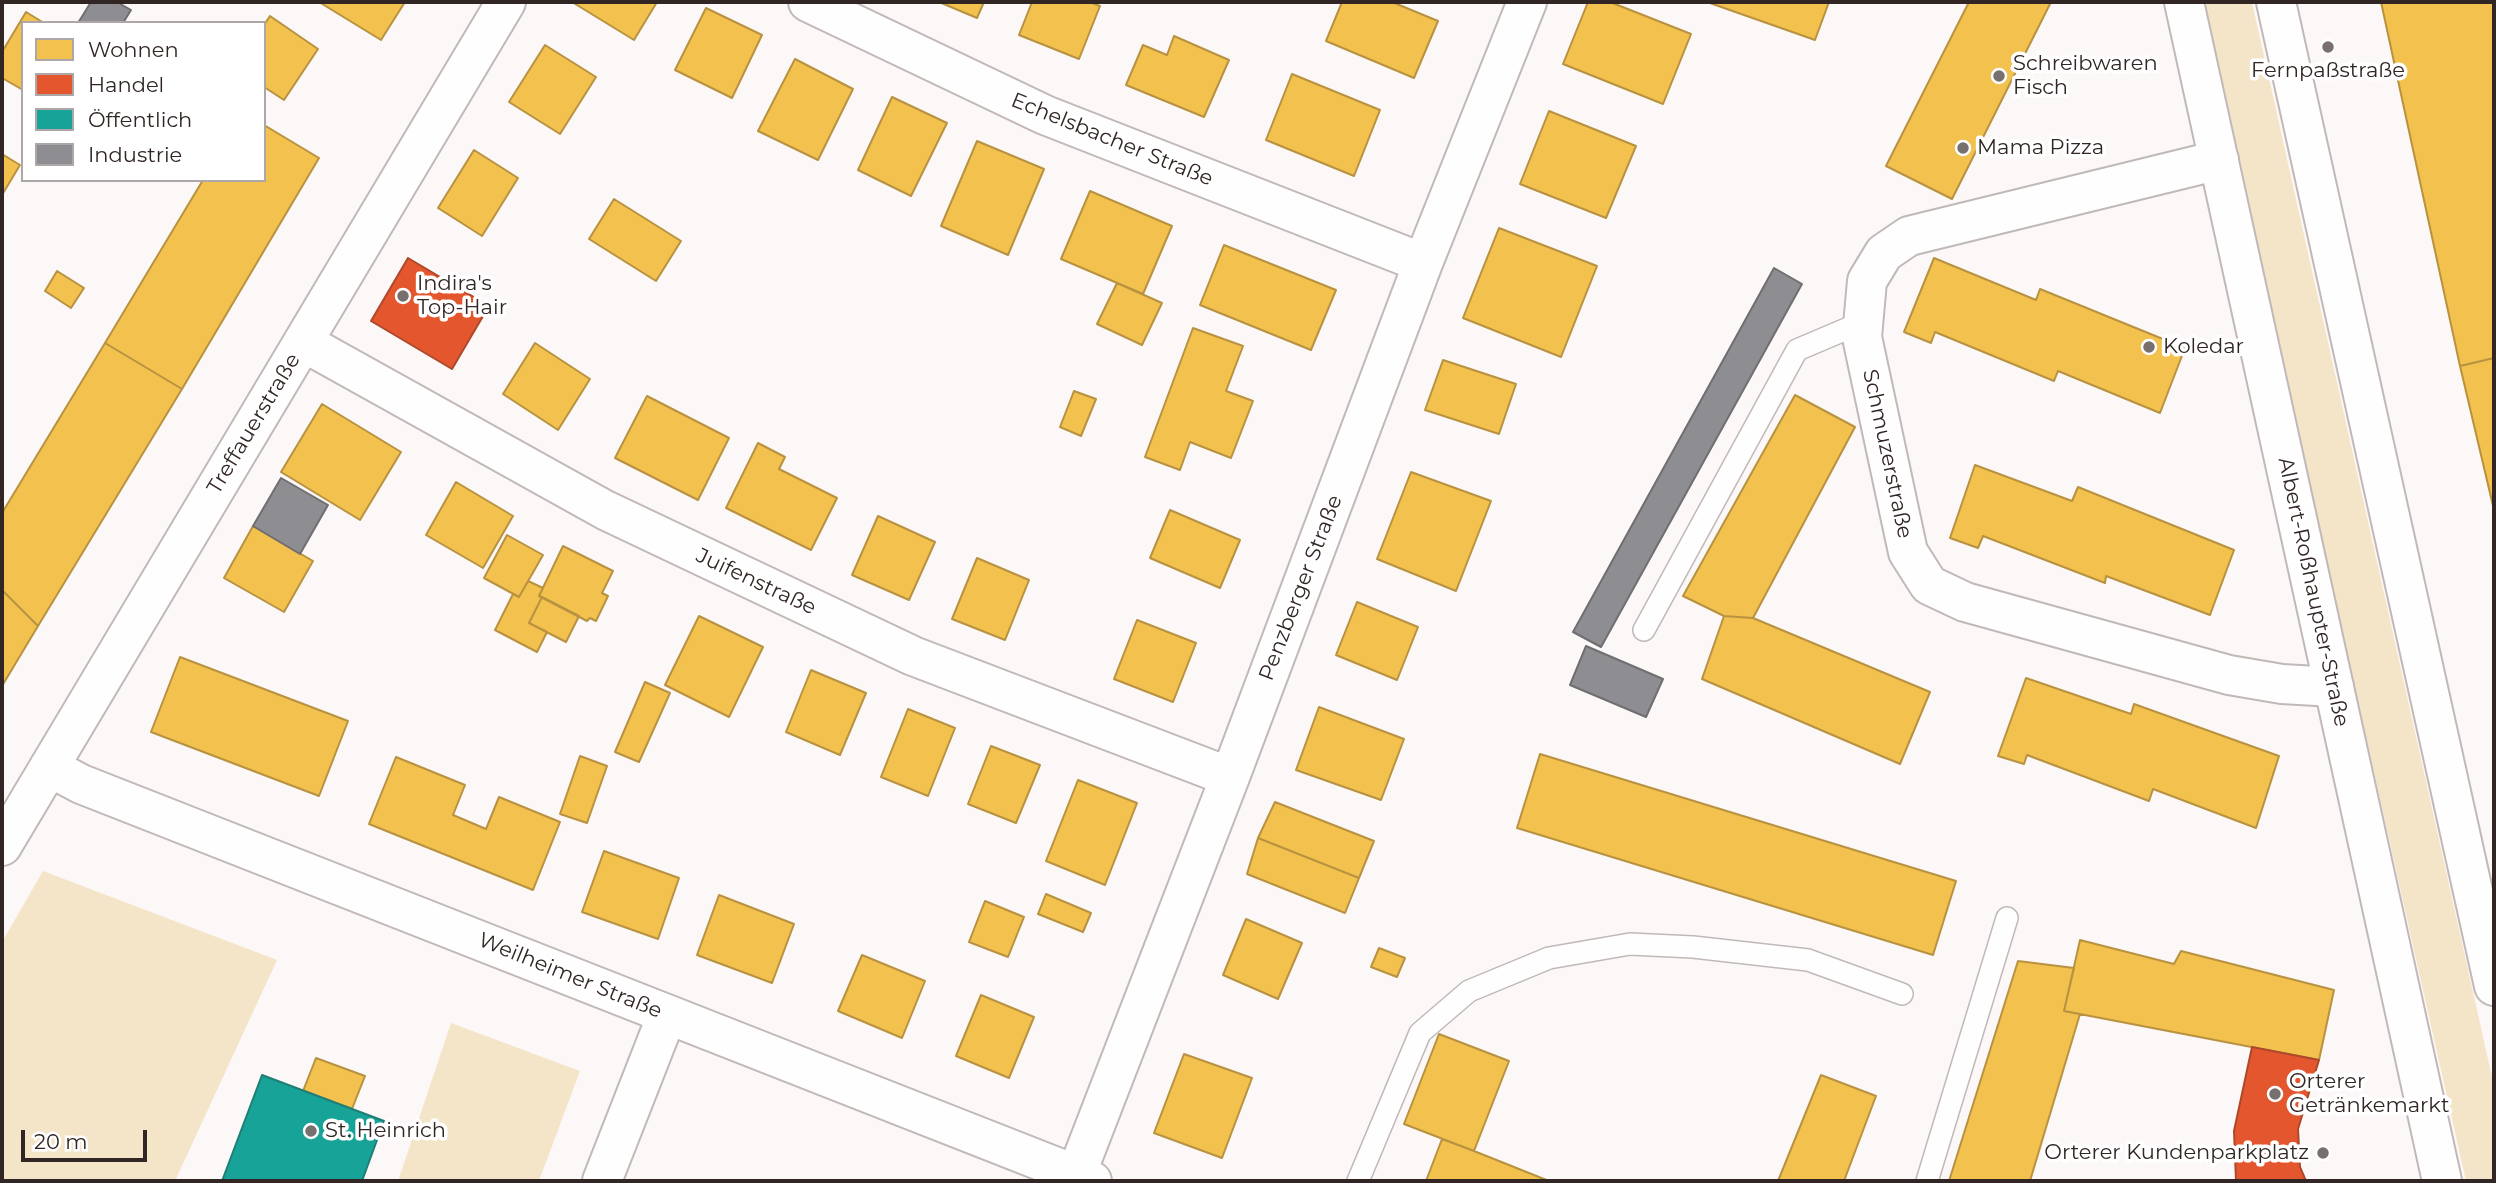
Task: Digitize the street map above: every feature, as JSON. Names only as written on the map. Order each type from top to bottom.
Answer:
[{"type":"street","name":"Treffauerstraße","points":[[2,846],[506,2]]},
{"type":"street","name":"Echelsbacher Straße","points":[[808,2],[1045,115],[1423,263]]},
{"type":"street","name":"Penzberger Straße","points":[[1084,1178],[1230,777],[1423,263],[1527,2]]},
{"type":"street","name":"Albert-Roßhaupter-Straße","points":[[2184,2],[2442,1181]]},
{"type":"street","points":[[2276,2],[2494,986]]},
{"type":"street","name":"Schmuzerstraße","points":[[2219,160],[1909,236],[1884,253],[1867,281],[1862,337],[1908,552],[1928,584],[1965,602],[2229,675],[2283,684],[2334,687]]},
{"type":"street","name":"Juifenstraße","points":[[303,342],[605,510],[913,656],[1230,777]]},
{"type":"street","name":"Weilheimer Straße","points":[[49,767],[81,784],[1084,1178]]},
{"type":"street","points":[[602,1181],[667,1015]]},
{"type":"lane","points":[[1644,630],[1797,350],[1863,322]]},
{"type":"lane","points":[[1927,1181],[2007,918]]},
{"type":"lane","points":[[1358,1181],[1420,1033],[1469,990],[1549,958],[1630,944],[1693,947],[1808,960],[1902,994]]},
{"type":"shaded area","points":[[2204,2],[2252,2],[2494,1086],[2494,1181],[2466,1181]]},
{"type":"shaded area","points":[[43,871],[277,960],[175,1181],[2,1181],[2,942]]},
{"type":"shaded area","points":[[451,1023],[580,1071],[539,1181],[398,1181]]},
{"type":"building: Wohnen","points":[[319,2],[405,2],[381,40]]},
{"type":"building: Wohnen","points":[[572,2],[657,2],[634,40]]},
{"type":"building: Wohnen","points":[[939,2],[984,2],[977,18]]},
{"type":"building: Wohnen","points":[[1032,2],[1089,2],[1100,6],[1079,59],[1019,35]]},
{"type":"building: Wohnen","points":[[1342,2],[1392,2],[1438,21],[1414,78],[1326,41]]},
{"type":"building: Wohnen","points":[[1588,2],[1610,2],[1691,34],[1663,104],[1563,64]]},
{"type":"building: Wohnen","points":[[1707,2],[1829,2],[1815,40]]},
{"type":"building: Wohnen","points":[[1969,2],[2051,2],[1952,199],[1886,166]]},
{"type":"building: Wohnen","points":[[2381,2],[2494,2],[2494,358],[2460,366]]},
{"type":"building: Wohnen","points":[[706,8],[762,35],[732,98],[675,70]]},
{"type":"building: Wohnen","points":[[26,12],[41,21],[21,21],[21,89],[2,78],[2,52]]},
{"type":"building: Wohnen","points":[[270,16],[318,49],[284,100],[266,88],[266,22]]},
{"type":"building: Wohnen","points":[[1174,36],[1229,60],[1204,117],[1126,85],[1143,45],[1167,55]]},
{"type":"building: Wohnen","points":[[545,45],[596,77],[560,134],[509,102]]},
{"type":"building: Wohnen","points":[[795,59],[853,89],[818,160],[758,131]]},
{"type":"building: Wohnen","points":[[1292,74],[1380,110],[1354,176],[1266,140]]},
{"type":"building: Wohnen","points":[[892,97],[947,123],[911,196],[858,170]]},
{"type":"building: Wohnen","points":[[1549,111],[1636,146],[1606,218],[1520,184]]},
{"type":"building: Wohnen","points":[[266,126],[319,158],[182,389],[105,343],[202,182],[266,182]]},
{"type":"building: Wohnen","points":[[977,141],[1044,169],[1008,255],[941,226]]},
{"type":"building: Wohnen","points":[[474,150],[518,178],[482,236],[438,208]]},
{"type":"building: Wohnen","points":[[2,154],[20,165],[2,195]]},
{"type":"building: Wohnen","points":[[1090,191],[1172,226],[1143,294],[1061,259]]},
{"type":"building: Wohnen","points":[[614,199],[681,241],[656,281],[589,239]]},
{"type":"building: Wohnen","points":[[1499,228],[1597,266],[1561,357],[1463,318]]},
{"type":"building: Wohnen","points":[[1224,245],[1336,290],[1311,350],[1200,305]]},
{"type":"building: Wohnen","points":[[1934,258],[2036,300],[2040,289],[2185,348],[2160,413],[2058,371],[2054,381],[1935,332],[1931,343],[1904,332]]},
{"type":"building: Wohnen","points":[[57,271],[84,288],[71,308],[45,291]]},
{"type":"building: Wohnen","points":[[1117,283],[1162,303],[1142,345],[1097,324]]},
{"type":"building: Wohnen","points":[[1193,328],[1243,346],[1226,391],[1253,401],[1231,458],[1190,442],[1180,470],[1145,457]]},
{"type":"building: Wohnen","points":[[105,343],[182,389],[38,626],[2,590],[2,513]]},
{"type":"building: Wohnen","points":[[535,343],[590,379],[558,430],[503,394]]},
{"type":"building: Wohnen","points":[[2494,358],[2494,510],[2460,366]]},
{"type":"building: Wohnen","points":[[1443,360],[1516,384],[1499,434],[1425,410]]},
{"type":"building: Wohnen","points":[[1074,391],[1096,399],[1081,436],[1060,427]]},
{"type":"building: Wohnen","points":[[1795,395],[1855,427],[1753,618],[1724,616],[1683,596]]},
{"type":"building: Wohnen","points":[[647,396],[729,438],[698,500],[615,458]]},
{"type":"building: Wohnen","points":[[322,404],[401,452],[360,520],[281,472]]},
{"type":"building: Wohnen","points":[[758,443],[785,457],[779,469],[837,498],[811,550],[726,508]]},
{"type":"building: Wohnen","points":[[1975,465],[2072,501],[2078,487],[2234,550],[2210,615],[2106,576],[2105,583],[1983,536],[1978,548],[1950,538]]},
{"type":"building: Wohnen","points":[[1411,472],[1491,501],[1456,591],[1377,559]]},
{"type":"building: Wohnen","points":[[456,482],[513,516],[483,568],[426,535]]},
{"type":"building: Wohnen","points":[[1170,510],[1240,540],[1220,588],[1150,558]]},
{"type":"building: Wohnen","points":[[878,516],[935,542],[909,600],[852,575]]},
{"type":"building: Wohnen","points":[[253,526],[313,561],[284,612],[224,578]]},
{"type":"building: Wohnen","points":[[507,535],[543,555],[519,597],[484,578]]},
{"type":"building: Wohnen","points":[[563,546],[613,571],[602,593],[608,596],[596,621],[590,618],[587,621],[539,596]]},
{"type":"building: Wohnen","points":[[977,558],[1029,580],[1005,640],[952,619]]},
{"type":"building: Wohnen","points":[[528,581],[543,588],[539,596],[542,597],[529,623],[547,632],[537,652],[495,630],[513,594],[519,597]]},
{"type":"building: Wohnen","points":[[2,590],[38,626],[2,686]]},
{"type":"building: Wohnen","points":[[542,597],[579,616],[566,642],[529,623]]},
{"type":"building: Wohnen","points":[[1357,602],[1418,627],[1397,680],[1336,655]]},
{"type":"building: Wohnen","points":[[699,616],[763,647],[729,717],[665,685]]},
{"type":"building: Wohnen","points":[[1724,616],[1753,618],[1930,692],[1900,764],[1702,679]]},
{"type":"building: Wohnen","points":[[1137,620],[1196,643],[1173,702],[1114,679]]},
{"type":"building: Wohnen","points":[[180,657],[348,721],[319,796],[151,732]]},
{"type":"building: Wohnen","points":[[811,670],[866,693],[840,755],[786,732]]},
{"type":"building: Wohnen","points":[[2026,678],[2131,714],[2134,704],[2279,756],[2256,828],[2153,789],[2149,801],[2027,755],[2024,764],[1998,756]]},
{"type":"building: Wohnen","points":[[645,682],[670,693],[639,762],[615,752]]},
{"type":"building: Wohnen","points":[[1319,707],[1404,739],[1381,800],[1296,770]]},
{"type":"building: Wohnen","points":[[908,709],[955,728],[928,796],[881,777]]},
{"type":"building: Wohnen","points":[[991,746],[1040,765],[1016,823],[968,804]]},
{"type":"building: Wohnen","points":[[1540,754],[1956,881],[1933,955],[1517,828]]},
{"type":"building: Wohnen","points":[[580,756],[607,766],[587,823],[560,814]]},
{"type":"building: Wohnen","points":[[396,757],[465,785],[453,815],[486,829],[499,797],[560,822],[533,890],[369,824]]},
{"type":"building: Wohnen","points":[[1078,780],[1137,803],[1105,885],[1046,861]]},
{"type":"building: Wohnen","points":[[1275,802],[1374,841],[1359,878],[1258,838]]},
{"type":"building: Wohnen","points":[[1258,838],[1359,878],[1345,913],[1247,874]]},
{"type":"building: Wohnen","points":[[604,851],[679,878],[658,939],[582,912]]},
{"type":"building: Wohnen","points":[[1046,894],[1091,913],[1083,932],[1038,914]]},
{"type":"building: Wohnen","points":[[719,895],[794,924],[772,983],[697,955]]},
{"type":"building: Wohnen","points":[[985,901],[1024,917],[1008,957],[969,942]]},
{"type":"building: Wohnen","points":[[1246,919],[1302,943],[1278,999],[1223,975]]},
{"type":"building: Wohnen","points":[[2080,940],[2174,964],[2181,951],[2334,990],[2319,1060],[2064,1011]]},
{"type":"building: Wohnen","points":[[1379,948],[1405,958],[1397,977],[1371,967]]},
{"type":"building: Wohnen","points":[[862,955],[925,981],[902,1038],[838,1011]]},
{"type":"building: Wohnen","points":[[2018,961],[2074,968],[2064,1011],[2080,1014],[2030,1181],[1949,1181]]},
{"type":"building: Wohnen","points":[[981,995],[1034,1017],[1009,1078],[956,1056]]},
{"type":"building: Wohnen","points":[[1439,1034],[1509,1061],[1474,1151],[1404,1124]]},
{"type":"building: Wohnen","points":[[1184,1054],[1252,1078],[1222,1158],[1154,1133]]},
{"type":"building: Wohnen","points":[[316,1058],[365,1076],[352,1109],[303,1091]]},
{"type":"building: Wohnen","points":[[1821,1075],[1876,1096],[1844,1181],[1778,1181]]},
{"type":"building: Wohnen","points":[[1442,1139],[1474,1151],[1549,1181],[1426,1181]]},
{"type":"building: Handel","points":[[408,258],[489,306],[452,369],[371,321]]},
{"type":"building: Handel","name":"Orterer Getränkemarkt","points":[[2252,1047],[2319,1060],[2298,1129],[2300,1167],[2306,1181],[2236,1181],[2234,1131]]},
{"type":"building: Öffentlich","name":"St. Heinrich","points":[[262,1075],[384,1121],[362,1181],[222,1181]]},
{"type":"building: Industrie","points":[[91,2],[117,2],[131,10],[124,21],[79,21]]},
{"type":"building: Industrie","points":[[1774,268],[1802,284],[1601,647],[1573,632]]},
{"type":"building: Industrie","points":[[281,478],[328,505],[300,554],[253,526]]},
{"type":"building: Industrie","points":[[1586,646],[1663,679],[1646,717],[1570,685]]},
{"type":"place","name":"Fernpaßstraße","points":[[2328,47]]},
{"type":"place","name":"Schreibwaren Fisch","points":[[1999,76]]},
{"type":"place","name":"Mama Pizza","points":[[1963,148]]},
{"type":"place","name":"Indira's Top-Hair","points":[[403,296]]},
{"type":"place","name":"Koledar","points":[[2149,347]]},
{"type":"place","name":"Orterer Getränkemarkt","points":[[2275,1094]]},
{"type":"place","name":"St. Heinrich","points":[[311,1131]]},
{"type":"place","name":"Orterer Kundenparkplatz","points":[[2323,1153]]}]
